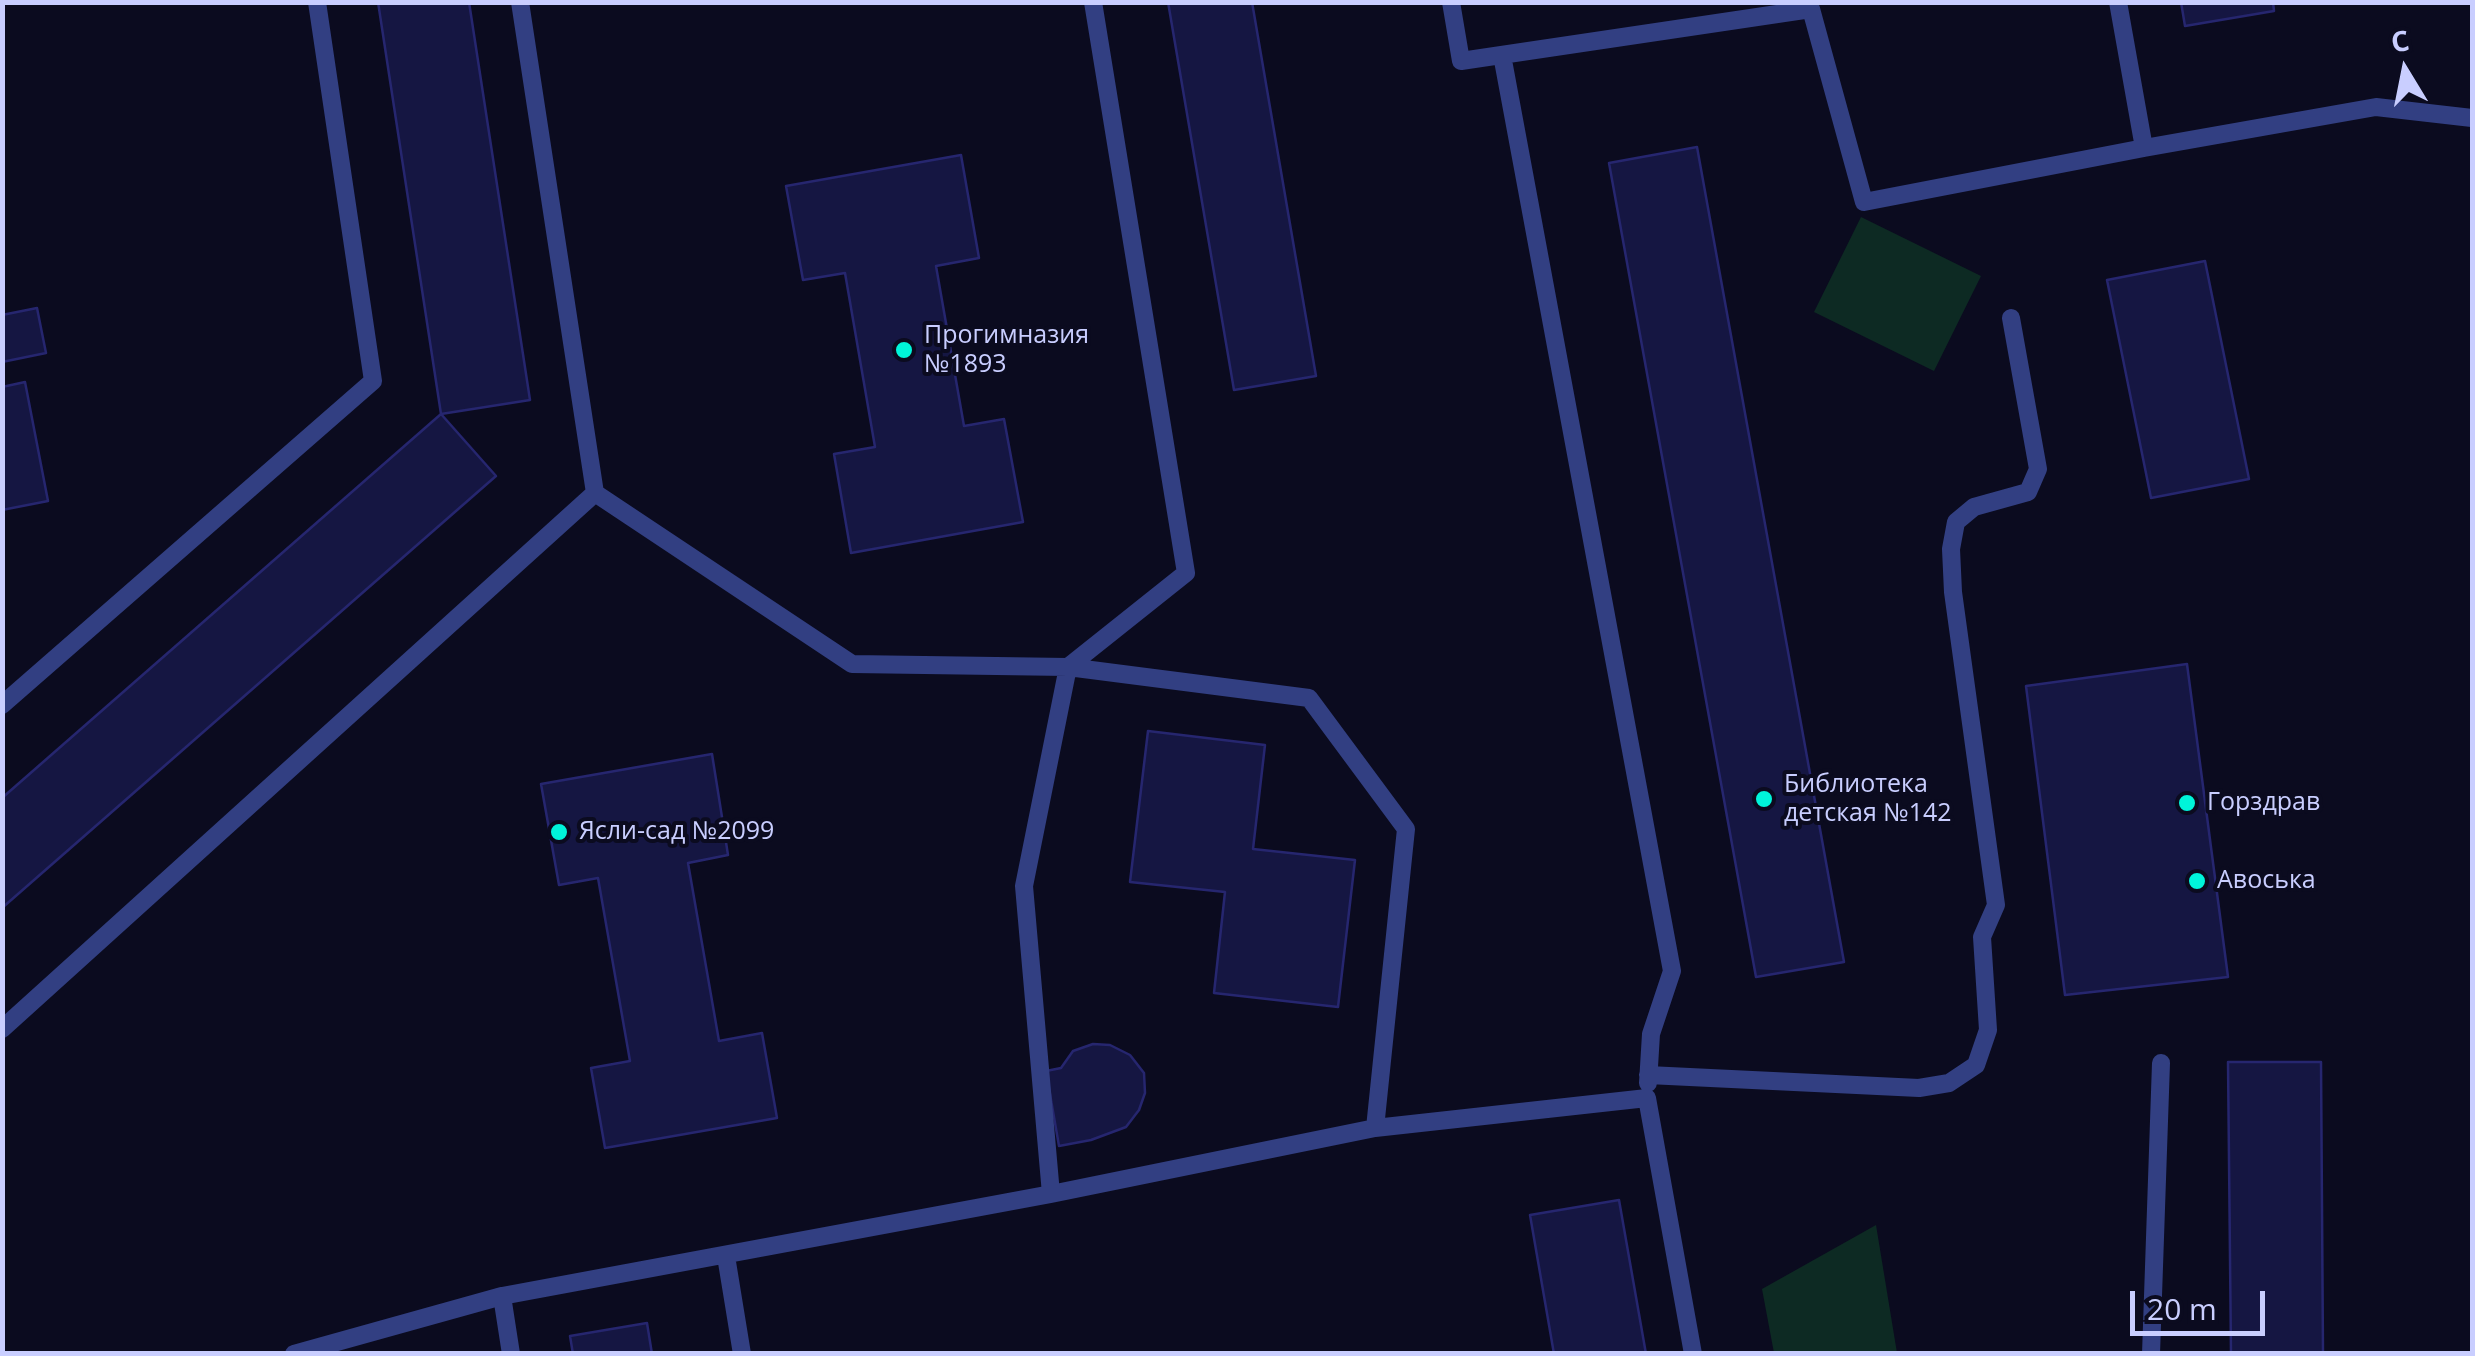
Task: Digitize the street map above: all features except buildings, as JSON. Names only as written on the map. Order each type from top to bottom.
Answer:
[{"type":"lane","points":[[2,705],[373,381],[318,2]]},
{"type":"lane","points":[[520,2],[596,493],[852,664],[1068,667],[1309,698],[1406,829],[1376,1128]]},
{"type":"lane","points":[[1051,1194],[1024,886],[1068,667],[1186,573],[1092,2]]},
{"type":"lane","points":[[1451,2],[1461,60],[1811,9],[1864,202],[2376,107],[2472,118]]},
{"type":"lane","points":[[2118,2],[2144,148]]},
{"type":"lane","points":[[1502,55],[1672,971],[1651,1034],[1647,1098],[1693,1354]]},
{"type":"lane","points":[[1648,1074],[1919,1088],[1949,1083],[1976,1066],[1988,1030],[1982,937],[1996,906],[1953,592],[1951,549],[1956,522],[1974,508],[2028,492],[2038,470],[2012,318]]},
{"type":"lane","points":[[2,1029],[596,493]]},
{"type":"lane","points":[[2151,1354],[2161,1063]]},
{"type":"lane","points":[[294,1354],[502,1296],[1051,1194],[1376,1128],[1647,1098]]},
{"type":"lane","points":[[726,1256],[742,1354]]},
{"type":"lane","points":[[502,1296],[511,1354]]},
{"type":"green space","points":[[1861,217],[1981,276],[1934,371],[1814,312]]},
{"type":"green space","points":[[1876,1225],[1897,1353],[1774,1353],[1762,1289]]},
{"type":"place","name":"Прогимназия №1893","points":[[904,350]]},
{"type":"place","name":"Библиотека детская №142","points":[[1764,799]]},
{"type":"place","name":"Горздрав","points":[[2187,803]]},
{"type":"place","name":"Ясли-сад №2099","points":[[559,832]]},
{"type":"place","name":"Авоська","points":[[2197,881]]}]
